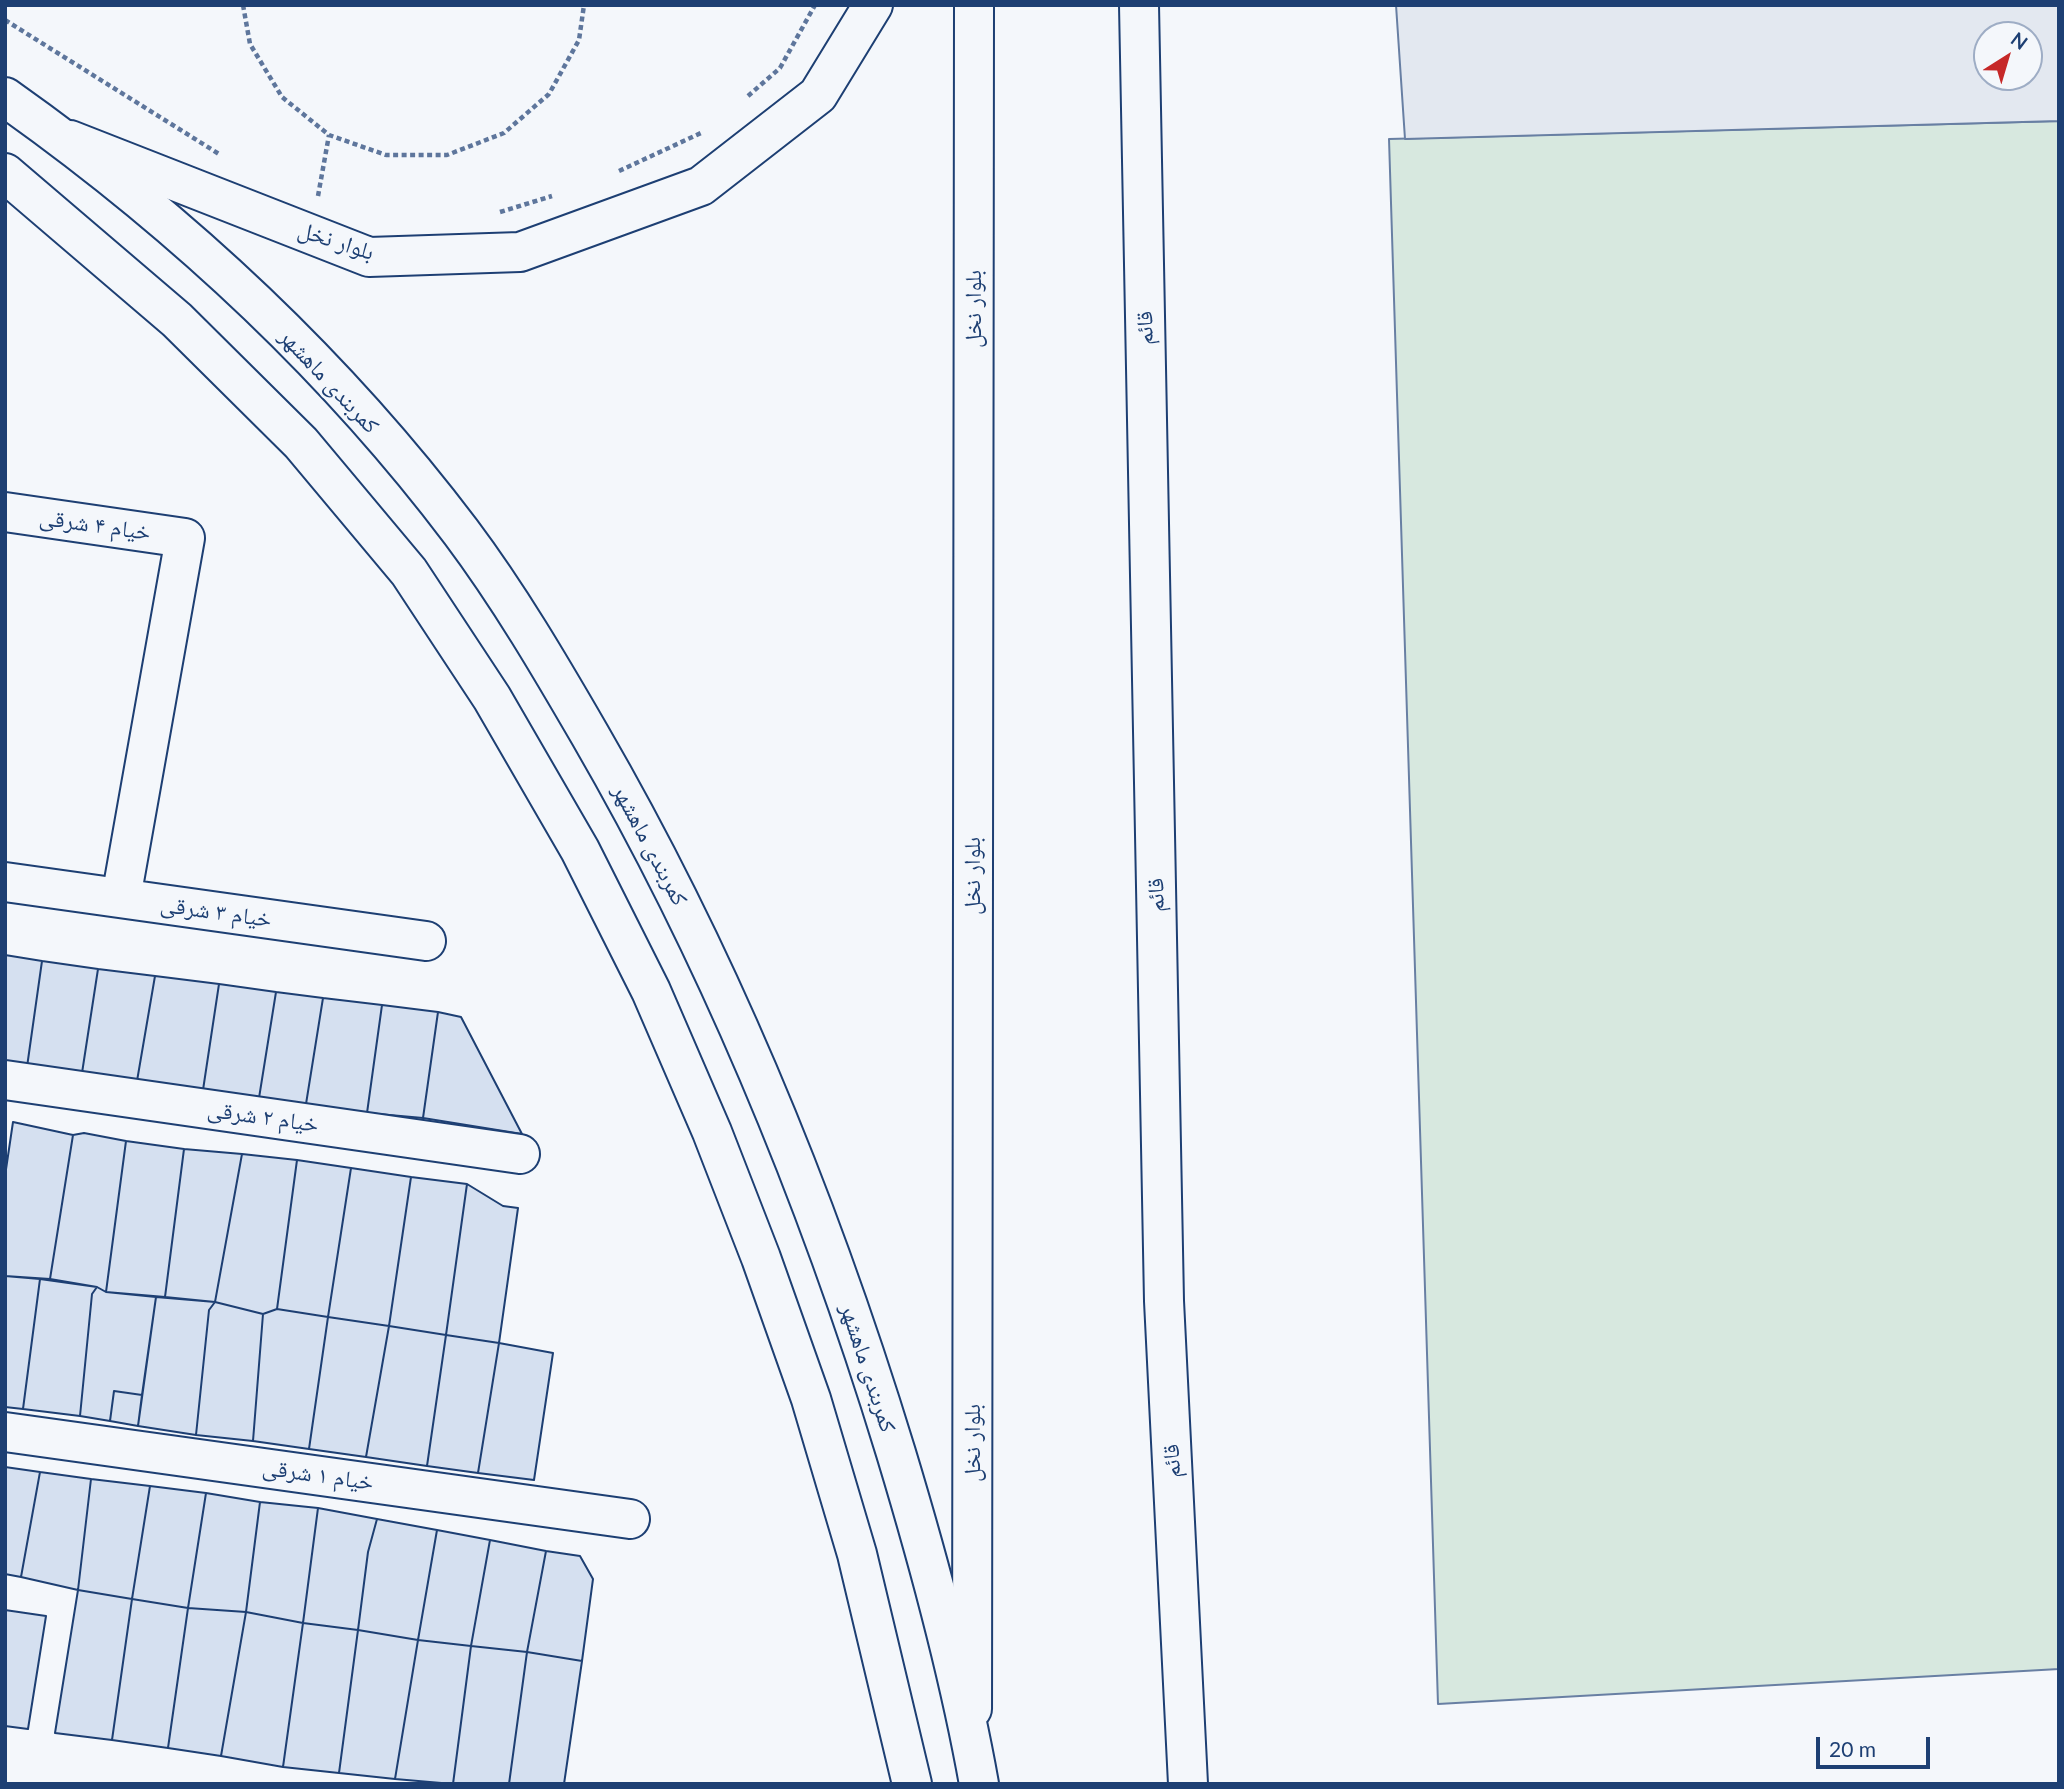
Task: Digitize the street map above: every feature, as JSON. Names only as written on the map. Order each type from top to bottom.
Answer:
[{"type":"street","name":"بلوار نخل","points":[[60,136],[369,257],[520,252],[701,186],[818,95],[873,5]]},
{"type":"street","name":"بلوار نخل","points":[[972,1746],[974,5]]},
{"type":"street","name":"قائم","points":[[1139,5],[1164,1301],[1188,1784]]},
{"type":"street","name":"کمربندی ماهشهر","points":[[5,97],[60,136],[224,270],[349,399],[461,533],[548,663],[638,818],[710,963],[773,1108],[823,1236],[873,1379],[921,1537],[979,1784]]},
{"type":"street","points":[[5,173],[177,320],[300,443],[409,572],[492,698],[580,850],[651,991],[712,1132],[761,1258],[811,1399],[858,1554],[912,1784]]},
{"type":"street","name":"خیام ۴ شرقی","points":[[5,512],[185,538],[121,898]]},
{"type":"street","name":"خیام ۳ شرقی","points":[[5,882],[426,941]]},
{"type":"street","name":"خیام ۲ شرقی","points":[[5,1080],[520,1154]]},
{"type":"street","name":"خیام ۱ شرقی","points":[[5,1432],[630,1519]]},
{"type":"path","points":[[243,5],[250,44],[282,97],[329,135],[386,155],[447,155],[504,133],[549,93],[579,40],[584,5]]},
{"type":"path","points":[[742,102],[780,68],[815,5]]},
{"type":"path","points":[[5,20],[231,162]]},
{"type":"path","points":[[607,177],[714,127]]},
{"type":"path","points":[[304,194],[317,200],[329,135]]},
{"type":"path","points":[[491,215],[556,195]]},
{"type":"shaded area","points":[[1396,5],[2059,5],[2059,121],[1405,139]]},
{"type":"shaded area","points":[[2059,121],[2059,1669],[1438,1704],[1389,139]]},
{"type":"building","points":[[5,955],[42,961],[27,1067],[5,1063]]},
{"type":"building","points":[[42,961],[98,969],[82,1073],[27,1067]]},
{"type":"building","points":[[98,969],[155,976],[137,1081],[82,1073]]},
{"type":"building","points":[[155,976],[219,984],[203,1090],[137,1081]]},
{"type":"building","points":[[219,984],[276,992],[259,1098],[203,1090]]},
{"type":"building","points":[[276,992],[323,998],[306,1104],[259,1098]]},
{"type":"building","points":[[323,998],[382,1005],[367,1113],[306,1104]]},
{"type":"building","points":[[382,1005],[438,1012],[423,1118],[367,1113]]},
{"type":"building","points":[[438,1012],[461,1017],[522,1134],[423,1118]]},
{"type":"building","points":[[13,1122],[73,1135],[50,1279],[5,1276],[5,1176]]},
{"type":"building","points":[[84,1133],[126,1141],[106,1292],[97,1287],[50,1279],[73,1135]]},
{"type":"building","points":[[126,1141],[184,1149],[165,1297],[106,1292]]},
{"type":"building","points":[[184,1149],[242,1154],[215,1302],[165,1297]]},
{"type":"building","points":[[242,1154],[297,1160],[277,1309],[263,1314],[215,1302]]},
{"type":"building","points":[[297,1160],[351,1168],[328,1317],[277,1309]]},
{"type":"building","points":[[351,1168],[411,1177],[389,1326],[328,1317]]},
{"type":"building","points":[[411,1177],[467,1184],[446,1335],[389,1326]]},
{"type":"building","points":[[467,1184],[503,1206],[518,1208],[499,1343],[446,1335]]},
{"type":"building","points":[[5,1276],[40,1279],[23,1409],[5,1407]]},
{"type":"building","points":[[40,1279],[97,1287],[92,1294],[80,1416],[23,1409]]},
{"type":"building","points":[[97,1287],[106,1292],[156,1297],[142,1395],[114,1391],[110,1421],[80,1416],[92,1294]]},
{"type":"building","points":[[156,1297],[215,1302],[209,1310],[196,1435],[138,1426]]},
{"type":"building","points":[[215,1302],[263,1314],[253,1441],[196,1435],[209,1310]]},
{"type":"building","points":[[277,1309],[328,1317],[309,1449],[253,1441],[263,1314]]},
{"type":"building","points":[[328,1317],[389,1326],[366,1457],[309,1449]]},
{"type":"building","points":[[389,1326],[446,1335],[427,1466],[366,1457]]},
{"type":"building","points":[[446,1335],[499,1343],[478,1473],[427,1466]]},
{"type":"building","points":[[499,1343],[553,1353],[534,1480],[478,1473]]},
{"type":"building","points":[[114,1391],[142,1395],[138,1426],[110,1421]]},
{"type":"building","points":[[5,1467],[40,1472],[21,1577],[5,1574]]},
{"type":"building","points":[[40,1472],[91,1479],[78,1590],[21,1577]]},
{"type":"building","points":[[91,1479],[150,1486],[132,1599],[78,1590]]},
{"type":"building","points":[[150,1486],[206,1493],[188,1608],[132,1599]]},
{"type":"building","points":[[206,1493],[260,1502],[246,1612],[188,1608]]},
{"type":"building","points":[[260,1502],[318,1508],[303,1623],[246,1612]]},
{"type":"building","points":[[318,1508],[377,1519],[368,1552],[358,1630],[303,1623]]},
{"type":"building","points":[[377,1519],[437,1530],[418,1640],[358,1630],[368,1552]]},
{"type":"building","points":[[437,1530],[490,1540],[471,1646],[418,1640]]},
{"type":"building","points":[[490,1540],[546,1551],[527,1652],[471,1646]]},
{"type":"building","points":[[546,1551],[580,1556],[593,1579],[582,1661],[527,1652]]},
{"type":"building","points":[[78,1590],[132,1599],[112,1740],[55,1733]]},
{"type":"building","points":[[132,1599],[188,1608],[168,1748],[112,1740]]},
{"type":"building","points":[[188,1608],[246,1612],[221,1756],[168,1748]]},
{"type":"building","points":[[5,1610],[46,1616],[28,1729],[5,1726]]},
{"type":"building","points":[[246,1612],[303,1623],[283,1767],[221,1756]]},
{"type":"building","points":[[303,1623],[358,1630],[339,1773],[283,1767]]},
{"type":"building","points":[[358,1630],[418,1640],[395,1779],[339,1773]]},
{"type":"building","points":[[418,1640],[471,1646],[453,1784],[395,1779]]},
{"type":"building","points":[[471,1646],[527,1652],[509,1784],[453,1784]]},
{"type":"building","points":[[527,1652],[582,1661],[564,1784],[509,1784]]}]
